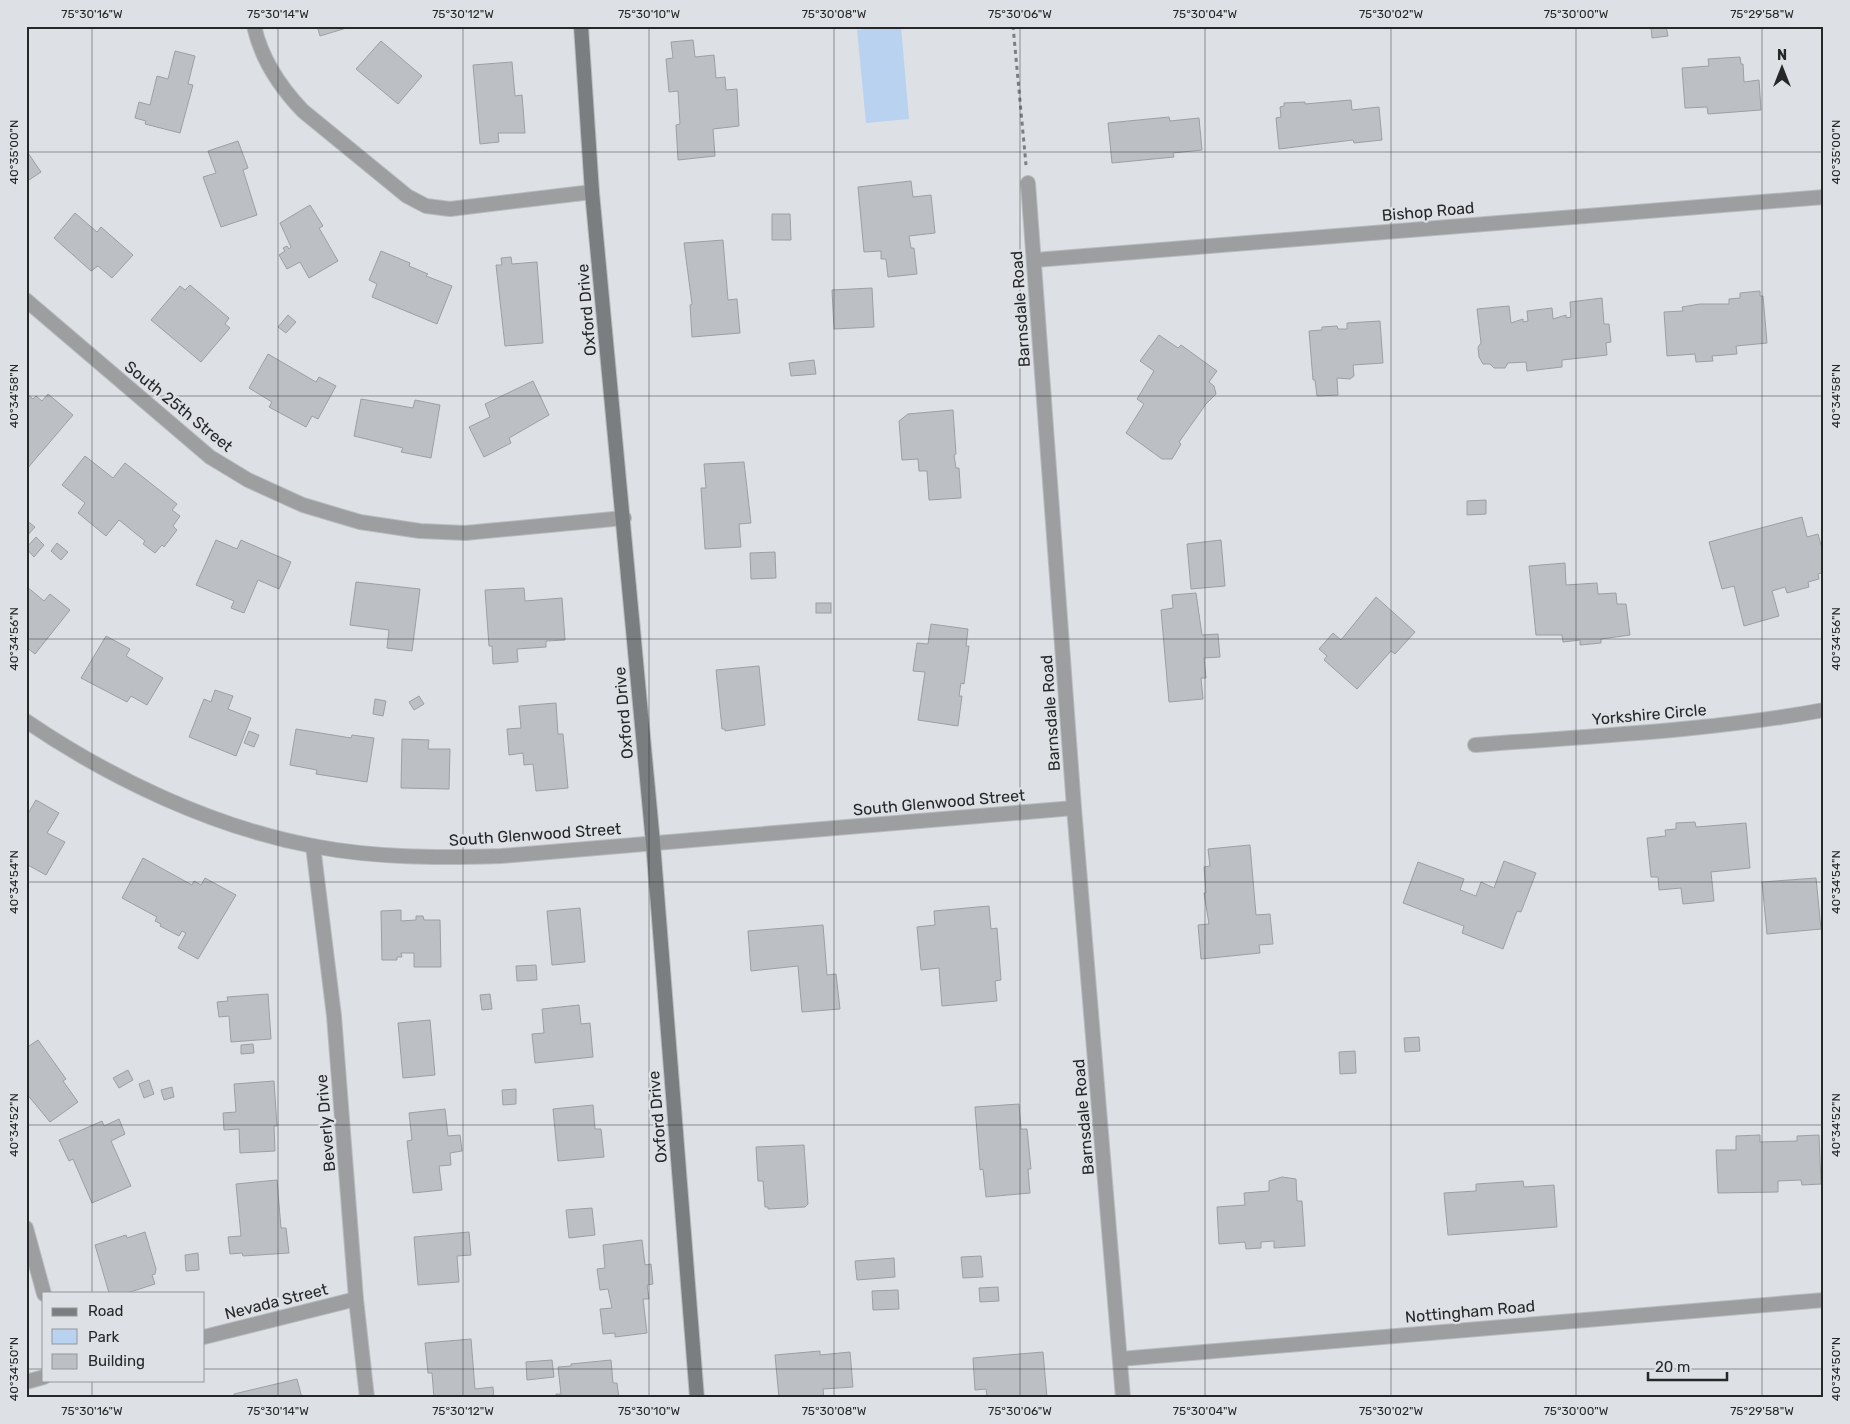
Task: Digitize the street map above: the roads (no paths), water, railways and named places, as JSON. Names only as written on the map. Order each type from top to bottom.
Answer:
[{"type":"main road","name":"Oxford Drive","points":[[581,26],[592,192],[653,843],[697,1398]]},
{"type":"street","points":[[254,26],[270,66],[293,101],[406,196],[426,206],[450,210],[592,192]]},
{"type":"street","name":"Barnsdale Road","points":[[1028,183],[1074,808],[1123,1398]]},
{"type":"street","name":"Bishop Road","points":[[1034,260],[1824,197]]},
{"type":"street","name":"South 25th Street","points":[[26,300],[210,457],[248,480],[303,505],[360,522],[420,531],[474,532],[624,518]]},
{"type":"street","name":"Yorkshire Circle","points":[[1475,745],[1700,728],[1770,720],[1824,710]]},
{"type":"street","name":"South Glenwood Street","points":[[26,721],[75,752],[149,791],[218,819],[313,846],[391,856],[443,858],[501,856],[1074,808]]},
{"type":"street","name":"Beverly Drive","points":[[313,846],[334,1016],[356,1299],[367,1398]]},
{"type":"street","points":[[26,1228],[43,1292]]},
{"type":"street","name":"Nevada Street","points":[[205,1337],[356,1299]]},
{"type":"street","name":"Nottingham Road","points":[[1120,1359],[1824,1300]]},
{"type":"street","points":[[26,1382],[42,1378]]}]
